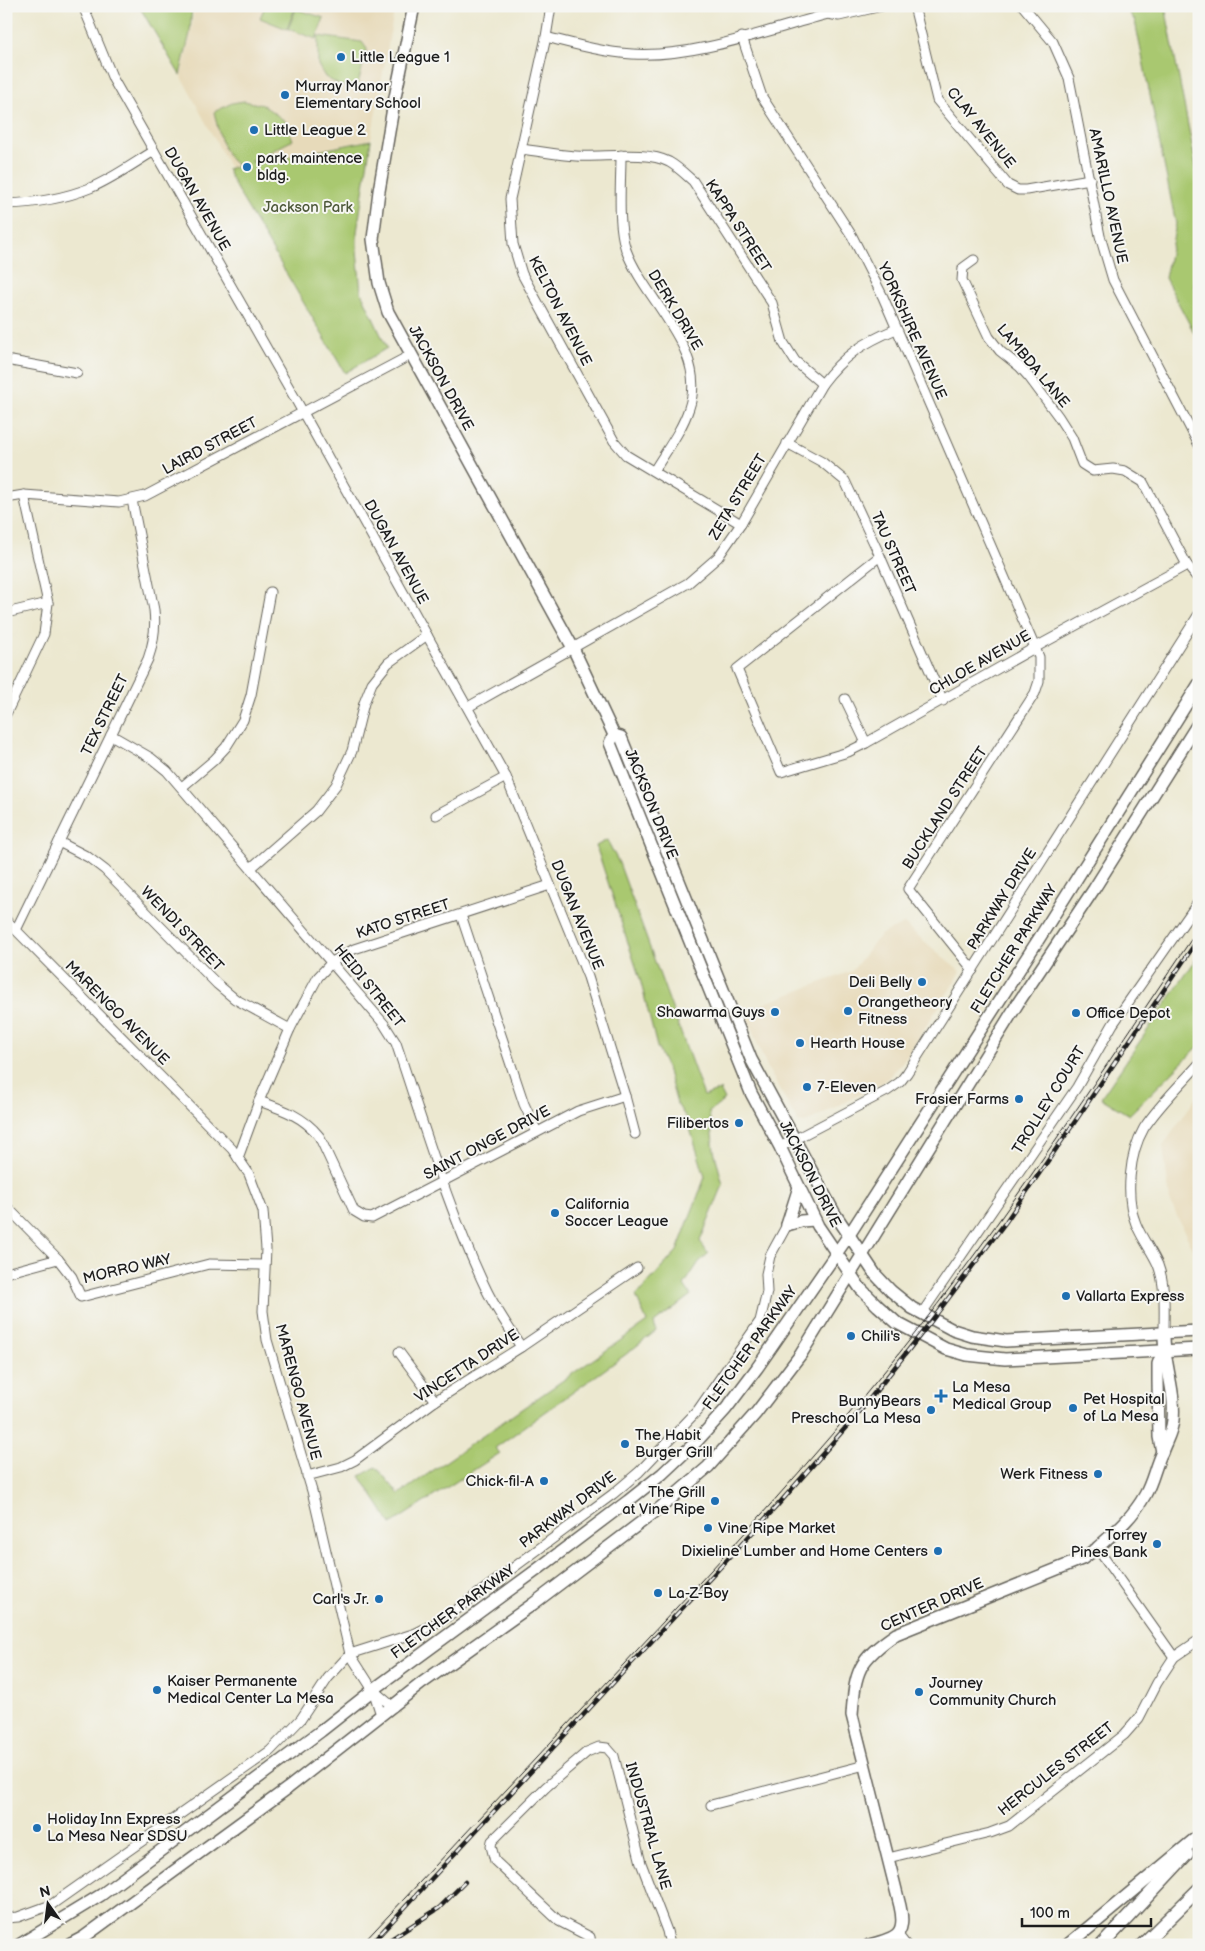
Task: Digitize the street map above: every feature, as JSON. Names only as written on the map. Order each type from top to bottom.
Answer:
[{"type":"highway","points":[[1068,1945],[1199,1836]]},
{"type":"highway","points":[[1102,1945],[1199,1842]]},
{"type":"highway","points":[[1142,1945],[1199,1889]]},
{"type":"main road","name":"JACKSON DRIVE","points":[[414,6],[393,111],[373,239],[379,283],[388,312],[573,648],[614,735],[621,737],[751,1059],[820,1189],[875,1274],[912,1308],[953,1330],[972,1336],[1006,1341],[1199,1331]]},
{"type":"main road","name":"FLETCHER PARKWAY","points":[[19,1945],[101,1894],[321,1731],[372,1690],[538,1569],[662,1474],[697,1441],[726,1409],[757,1368],[849,1235],[1199,684]]},
{"type":"main road","points":[[69,1945],[288,1788],[381,1716],[660,1508],[708,1467],[756,1413],[801,1354],[1018,1003],[1094,889],[1199,722]]},
{"type":"main road","name":"JACKSON DRIVE","points":[[614,735],[610,743],[738,1062],[815,1220],[860,1288],[897,1323],[946,1348],[967,1355],[1005,1359],[1199,1349]]},
{"type":"main road","points":[[787,1226],[799,1187]]},
{"type":"main road","points":[[787,1226],[801,1221],[815,1220]]},
{"type":"main road","name":"CENTER DRIVE","points":[[898,1935],[902,1926],[902,1916],[852,1715],[854,1686],[862,1664],[874,1649],[896,1634],[1082,1559],[1125,1523],[1145,1496],[1169,1438],[1173,1420],[1171,1380],[1164,1351],[1164,1333]]},
{"type":"main road","points":[[869,1945],[890,1940],[898,1935]]},
{"type":"street","name":"DUGAN AVENUE","points":[[83,6],[113,79],[506,777],[588,977],[635,1134]]},
{"type":"street","name":"KELTON AVENUE","points":[[551,6],[546,37],[510,199],[513,244],[522,274],[614,441],[626,455],[741,524]]},
{"type":"street","points":[[816,6],[828,14],[839,16],[882,6]]},
{"type":"street","name":"CLAY AVENUE","points":[[914,6],[937,100],[1008,185],[1018,190],[1026,190],[1090,179]]},
{"type":"street","name":"AMARILLO AVENUE","points":[[1024,6],[1051,39],[1065,66],[1073,91],[1100,236],[1112,280],[1199,445]]},
{"type":"street","points":[[546,37],[598,50],[649,54],[692,50],[828,14]]},
{"type":"street","name":"YORKSHIRE AVENUE","points":[[742,37],[762,97],[862,253],[1036,647]]},
{"type":"street","name":"KAPPA STREET","points":[[521,149],[576,156],[621,155],[653,158],[668,162],[693,182],[772,303],[784,342],[795,361],[822,384]]},
{"type":"street","points":[[6,204],[32,203],[60,198],[92,188],[154,151]]},
{"type":"street","name":"DERK DRIVE","points":[[621,155],[621,229],[626,249],[635,270],[685,348],[693,374],[693,392],[689,408],[654,471]]},
{"type":"street","name":"LAMBDA LANE","points":[[974,260],[963,268],[962,280],[989,337],[1000,351],[1029,377],[1058,416],[1072,438],[1080,461],[1085,467],[1097,472],[1113,469],[1125,471],[1143,482],[1187,565],[1199,580]]},
{"type":"street","name":"ZETA STREET","points":[[468,707],[688,583],[718,557],[741,524],[822,384],[835,367],[850,353],[868,341],[896,329]]},
{"type":"street","name":"LAIRD STREET","points":[[6,498],[24,494],[119,502],[145,496],[411,354]]},
{"type":"street","points":[[6,360],[78,373]]},
{"type":"street","name":"TAU STREET","points":[[787,443],[822,462],[845,480],[943,701]]},
{"type":"street","points":[[6,714],[44,634],[48,603],[24,494]]},
{"type":"street","name":"TEX STREET","points":[[16,930],[148,659],[155,633],[154,610],[132,500]]},
{"type":"street","name":"CHLOE AVENUE","points":[[880,556],[737,669],[781,772],[848,752],[866,744],[1036,647],[1187,565]]},
{"type":"street","points":[[182,787],[214,760],[226,747],[243,720],[251,695],[270,592]]},
{"type":"street","points":[[6,612],[48,603]]},
{"type":"street","name":"PARKWAY DRIVE","points":[[780,1147],[887,1092],[900,1082],[1199,614]]},
{"type":"street","points":[[251,868],[316,811],[336,785],[352,751],[364,703],[372,684],[388,663],[427,636]]},
{"type":"street","name":"BUCKLAND STREET","points":[[973,970],[908,889],[1035,694],[1039,681],[1039,657],[1036,647]]},
{"type":"street","points":[[845,699],[866,744]]},
{"type":"street","name":"HEIDI STREET","points":[[111,735],[151,758],[168,771],[384,1024],[396,1043],[465,1240],[488,1292],[521,1347]]},
{"type":"street","points":[[436,815],[506,777]]},
{"type":"street","name":"WENDI STREET","points":[[59,842],[88,857],[105,870],[217,984],[235,999],[290,1029]]},
{"type":"street","name":"KATO STREET","points":[[238,1158],[259,1101],[290,1029],[318,977],[332,962],[354,949],[550,886]]},
{"type":"street","name":"TROLLEY COURT","points":[[922,1313],[1072,1096],[1113,1024],[1199,901]]},
{"type":"street","points":[[461,915],[524,1104],[537,1132]]},
{"type":"street","name":"MARENGO AVENUE","points":[[6,920],[232,1149],[249,1174],[263,1211],[266,1238],[263,1311],[267,1340],[307,1476],[331,1568],[350,1654],[372,1690],[381,1716]]},
{"type":"street","name":"CENTER DRIVE","points":[[1164,1333],[1162,1283],[1158,1265],[1136,1224],[1130,1200],[1131,1166],[1144,1130],[1158,1109],[1199,1064]]},
{"type":"street","name":"SAINT ONGE DRIVE","points":[[259,1101],[288,1110],[312,1127],[319,1136],[354,1211],[364,1217],[372,1218],[578,1111],[625,1096]]},
{"type":"street","name":"MORRO WAY","points":[[6,1206],[58,1259],[72,1277],[81,1296],[209,1264],[264,1265]]},
{"type":"street","name":"PARKWAY DRIVE","points":[[6,1918],[18,1917],[51,1905],[270,1751],[302,1719],[328,1678],[350,1654],[416,1633],[444,1619],[613,1494],[639,1472],[698,1410],[760,1321],[767,1292],[766,1274],[770,1256],[787,1226]]},
{"type":"street","points":[[6,1273],[58,1259]]},
{"type":"street","name":"VINCETTA DRIVE","points":[[307,1476],[341,1467],[355,1460],[436,1401],[521,1347],[637,1268]]},
{"type":"street","points":[[399,1352],[436,1401]]},
{"type":"street","points":[[1095,1550],[1174,1657]]},
{"type":"street","name":"HERCULES STREET","points":[[888,1858],[990,1833],[1010,1826],[1124,1735],[1139,1718],[1157,1683],[1174,1657],[1199,1640]]},
{"type":"street","name":"MARENGO AVENUE","points":[[372,1690],[393,1707]]},
{"type":"street","name":"INDUSTRIAL LANE","points":[[591,1945],[590,1937],[559,1921],[495,1861],[491,1846],[492,1841],[546,1786],[587,1752],[599,1747],[607,1748],[614,1756],[650,1888],[667,1931],[670,1945]]},
{"type":"street","points":[[711,1805],[865,1765]]},
{"type":"street","points":[[898,1935],[906,1945]]},
{"type":"shaded area","name":"Murray Manor Elementary School","points":[[194,6],[395,6],[371,139],[230,168],[181,76],[192,28]]},
{"type":"shaded area","points":[[904,924],[961,972],[903,1062],[885,1081],[805,1123],[798,1122],[768,1069],[744,1011],[852,971],[880,935]]},
{"type":"shaded area","points":[[1199,1093],[1199,1263],[1170,1201],[1163,1146]]},
{"type":"green space","points":[[139,6],[192,6],[190,33],[180,75]]},
{"type":"green space","points":[[265,6],[291,6],[295,8],[287,29],[260,18]]},
{"type":"green space","points":[[1125,6],[1165,6],[1199,182],[1199,245],[1194,287],[1199,298],[1199,342],[1165,278],[1176,224],[1135,21]]},
{"type":"green space","points":[[296,9],[324,18],[316,39],[288,29]]},
{"type":"green space","name":"Little League 1","points":[[318,36],[362,42],[367,49],[358,84],[341,86],[325,77],[318,65]]},
{"type":"green space","name":"Jackson Park","points":[[244,101],[263,105],[285,121],[293,140],[250,162],[279,159],[371,140],[357,232],[357,250],[361,292],[387,348],[345,373],[236,188],[227,169],[240,165],[229,158],[225,151],[214,112],[232,103]]},
{"type":"green space","points":[[607,840],[619,863],[704,1096],[720,1090],[725,1100],[709,1112],[714,1150],[723,1185],[700,1241],[708,1254],[699,1262],[684,1285],[691,1295],[654,1323],[656,1331],[495,1448],[500,1453],[391,1524],[360,1476],[376,1467],[399,1494],[647,1322],[636,1296],[677,1251],[705,1177],[687,1119],[677,1104],[667,1068],[657,1047],[640,979],[596,846]]},
{"type":"green space","points":[[1199,955],[1199,1046],[1129,1115],[1101,1098]]},
{"type":"tram line","points":[[361,1945],[729,1550],[798,1474],[897,1356],[1015,1199],[1199,928]]},
{"type":"railway","points":[[370,1945],[777,1506],[861,1410],[1005,1223],[1199,938]]},
{"type":"railway","points":[[382,1945],[439,1908],[465,1882]]},
{"type":"place","name":"Little League 1","points":[[341,57]]},
{"type":"place","name":"Murray Manor Elementary School","points":[[285,95]]},
{"type":"place","name":"Little League 2","points":[[254,130]]},
{"type":"place","name":"park maintence bldg.","points":[[247,167]]},
{"type":"place","name":"Deli Belly","points":[[922,982]]},
{"type":"place","name":"Orangetheory Fitness","points":[[848,1011]]},
{"type":"place","name":"Shawarma Guys","points":[[775,1012]]},
{"type":"place","name":"Office Depot","points":[[1076,1013]]},
{"type":"place","name":"Hearth House","points":[[800,1043]]},
{"type":"place","name":"7-Eleven","points":[[807,1087]]},
{"type":"place","name":"Frasier Farms","points":[[1019,1099]]},
{"type":"place","name":"Filibertos","points":[[739,1123]]},
{"type":"place","name":"California Soccer League","points":[[555,1213]]},
{"type":"place","name":"Vallarta Express","points":[[1066,1296]]},
{"type":"place","name":"Chili's","points":[[851,1336]]},
{"type":"place","name":"La Mesa Medical Group","points":[[941,1396]]},
{"type":"place","name":"Pet Hospital of La Mesa","points":[[1073,1408]]},
{"type":"place","name":"BunnyBears Preschool La Mesa","points":[[931,1410]]},
{"type":"place","name":"The Habit Burger Grill","points":[[625,1444]]},
{"type":"place","name":"Werk Fitness","points":[[1098,1474]]},
{"type":"place","name":"Chick-fil-A","points":[[544,1481]]},
{"type":"place","name":"The Grill at Vine Ripe","points":[[715,1501]]},
{"type":"place","name":"Vine Ripe Market","points":[[708,1528]]},
{"type":"place","name":"Torrey Pines Bank","points":[[1157,1544]]},
{"type":"place","name":"Dixieline Lumber and Home Centers","points":[[938,1551]]},
{"type":"place","name":"La-Z-Boy","points":[[658,1593]]},
{"type":"place","name":"Carl's Jr.","points":[[379,1599]]},
{"type":"place","name":"Kaiser Permanente Medical Center La Mesa","points":[[157,1690]]},
{"type":"place","name":"Journey Community Church","points":[[919,1692]]},
{"type":"place","name":"Holiday Inn Express La Mesa Near SDSU","points":[[37,1828]]}]
